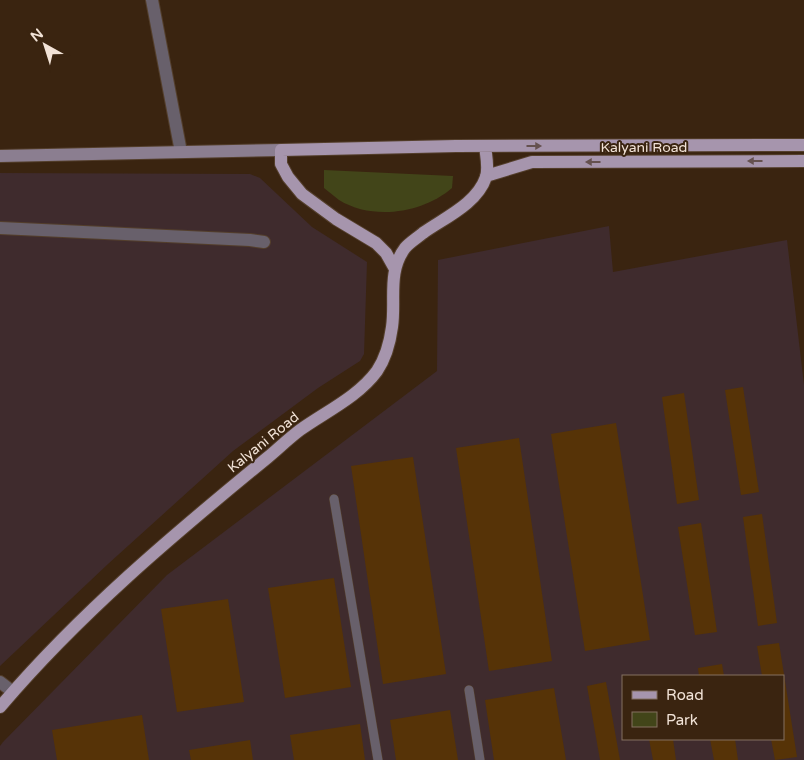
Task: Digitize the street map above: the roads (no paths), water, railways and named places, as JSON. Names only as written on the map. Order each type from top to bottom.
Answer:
[{"type":"main road","name":"Kalyani Road","points":[[281,150],[485,146],[804,145]]},
{"type":"main road","points":[[485,146],[487,160],[486,176]]},
{"type":"main road","points":[[0,156],[281,150],[281,164],[288,177],[302,194],[336,219],[376,243],[386,253],[395,269]]},
{"type":"main road","name":"Kalyani Road","points":[[0,707],[87,614],[188,523],[298,432],[359,390],[377,371],[386,355],[392,327],[392,290],[395,269],[405,248],[469,200],[480,189],[486,176],[532,162],[804,161]]},
{"type":"street","points":[[152,0],[181,152]]},
{"type":"street","points":[[0,228],[264,242]]},
{"type":"street","points":[[0,682],[13,692]]},
{"type":"lane","points":[[334,499],[378,760]]},
{"type":"lane","points":[[469,690],[480,760]]}]
